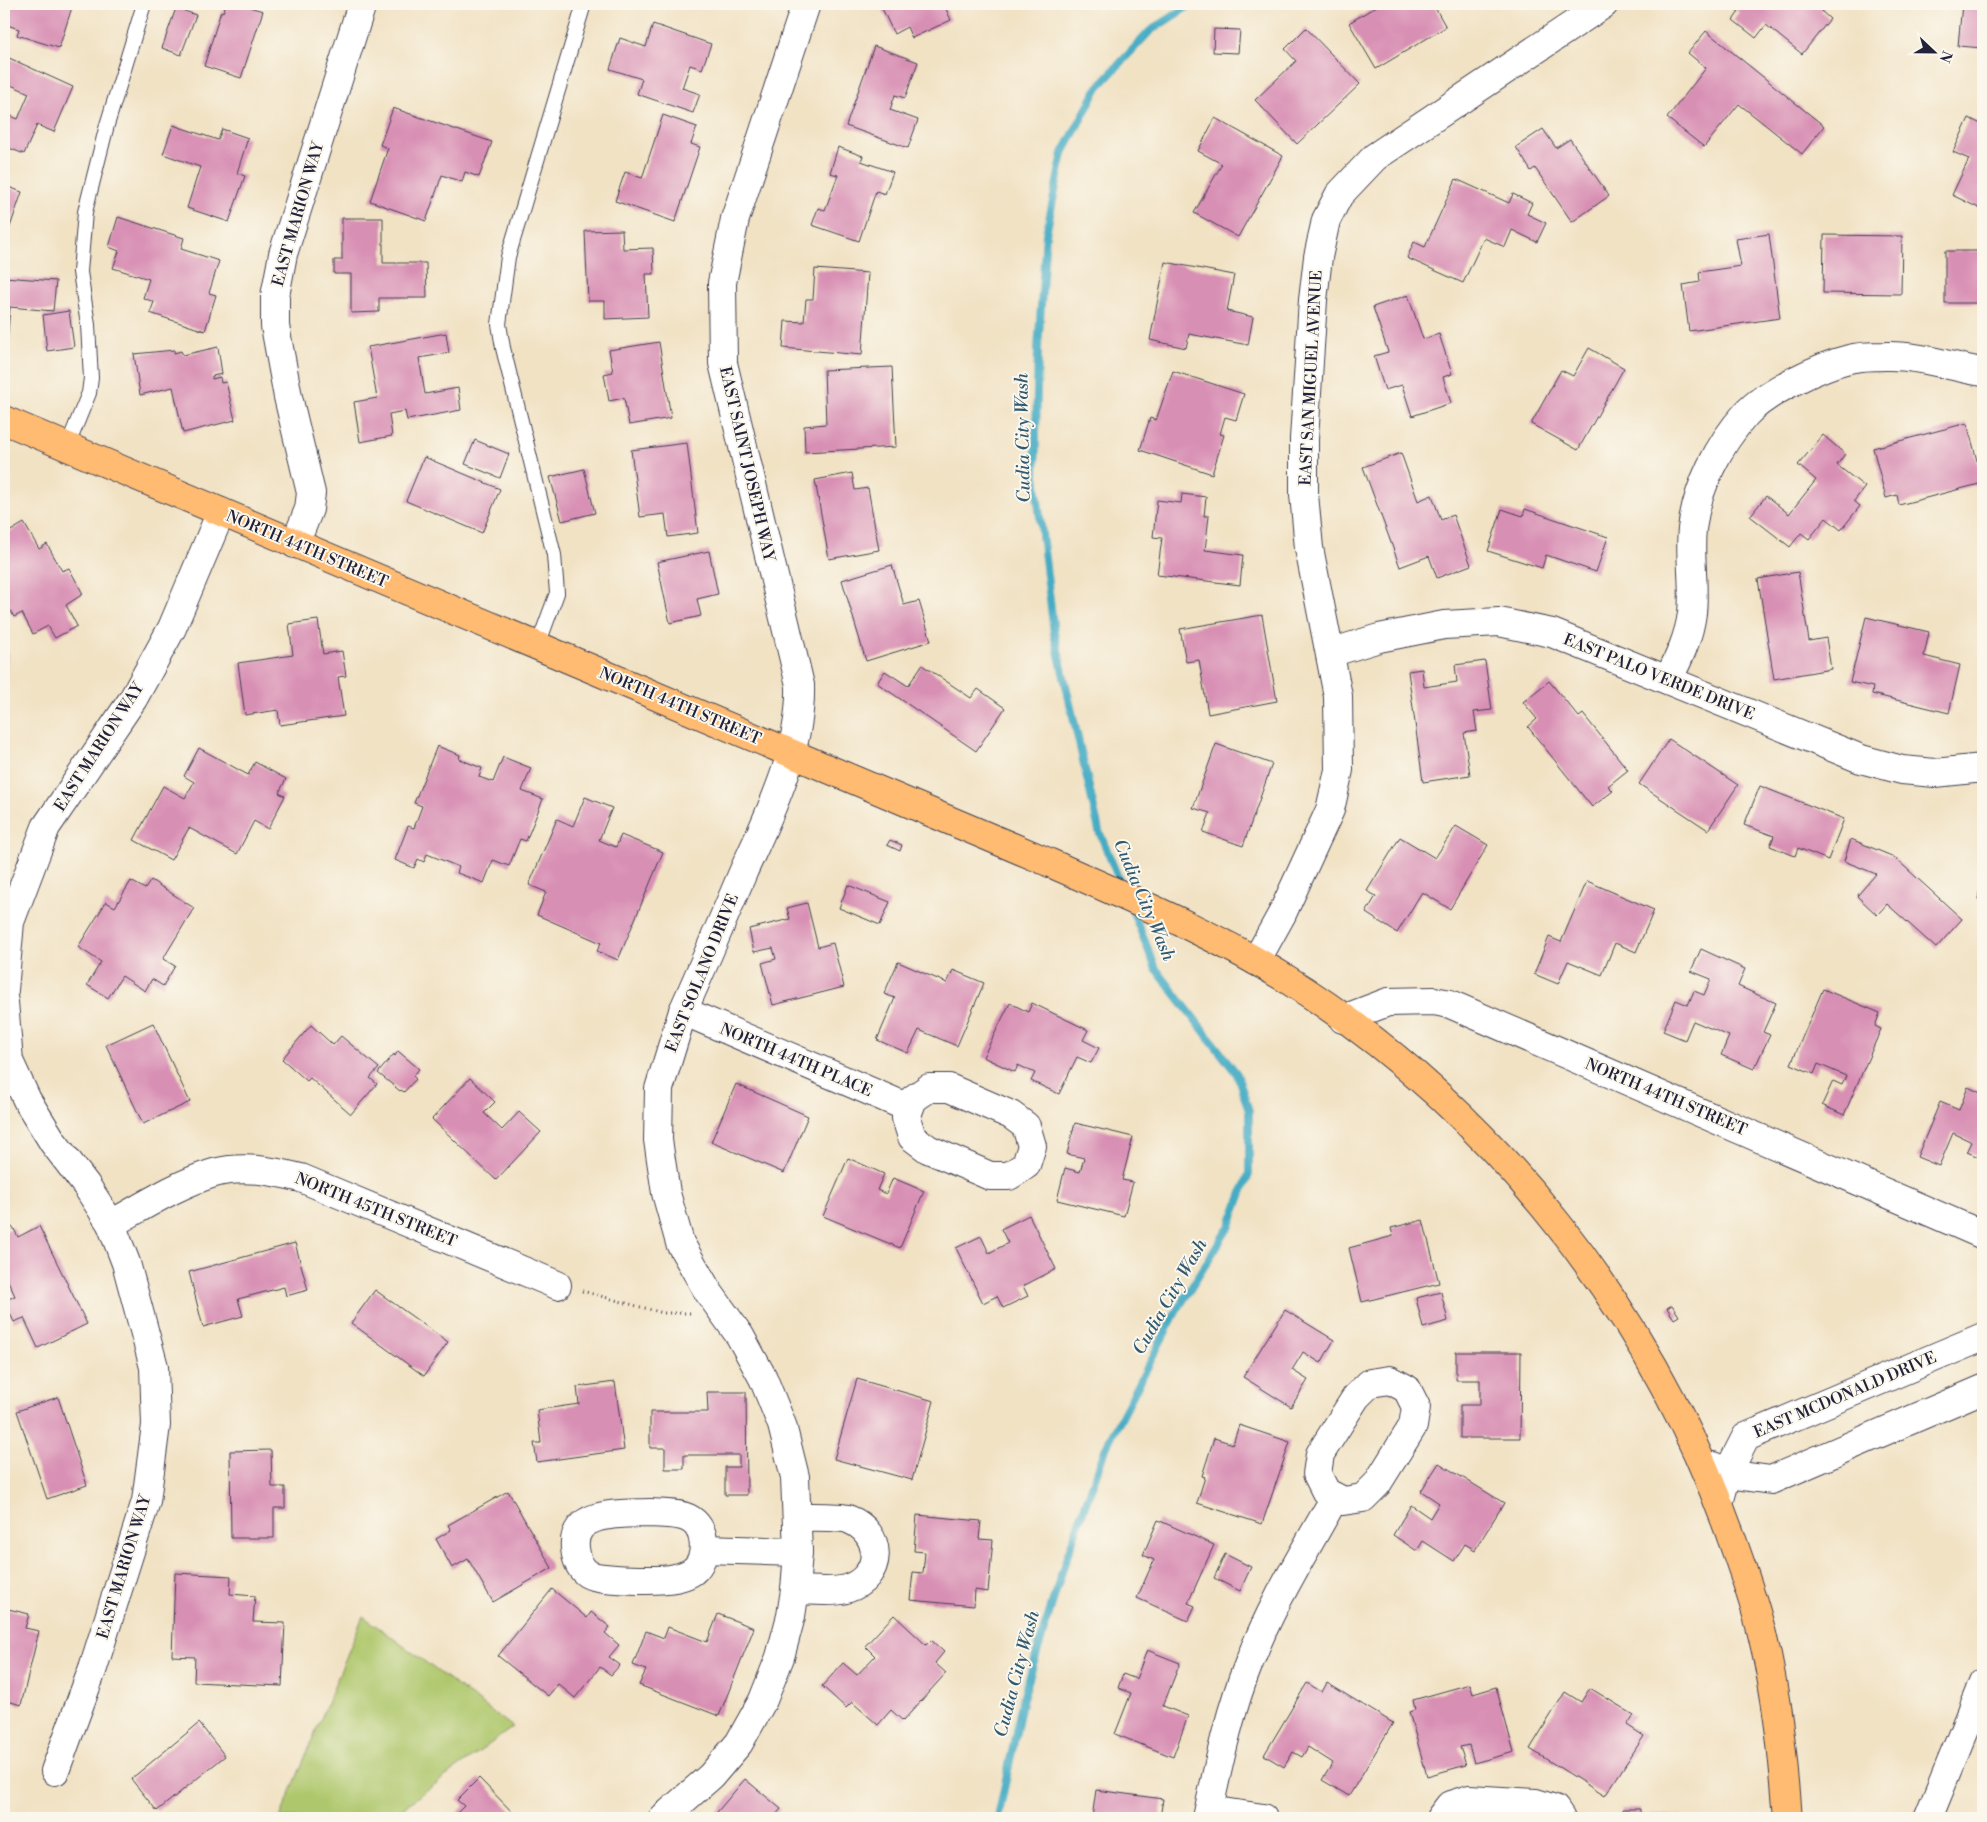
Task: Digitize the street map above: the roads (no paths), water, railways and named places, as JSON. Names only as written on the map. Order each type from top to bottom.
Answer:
[{"type":"main road","name":"NORTH 44TH STREET","points":[[4,420],[1048,862],[1227,944],[1288,980],[1396,1059],[1453,1108],[1510,1167],[1562,1228],[1592,1269],[1652,1364],[1701,1459]]},
{"type":"main road","points":[[1701,1459],[1720,1503],[1762,1634],[1780,1731],[1788,1818]]},
{"type":"street","name":"EAST MARION WAY","points":[[296,544],[309,509],[311,492],[288,397],[275,326],[275,296],[283,254],[362,4]]},
{"type":"street","name":"EAST SAINT JOSEPH WAY","points":[[790,753],[800,706],[800,685],[723,363],[722,283],[735,219],[806,4]]},
{"type":"street","name":"EAST SAN MIGUEL AVENUE","points":[[1256,961],[1282,914],[1330,810],[1339,770],[1338,696],[1309,548],[1304,485],[1304,440],[1313,300],[1318,257],[1326,220],[1339,195],[1376,157],[1604,4]]},
{"type":"street","points":[[1668,680],[1683,649],[1692,612],[1692,528],[1702,490],[1720,449],[1747,413],[1782,388],[1822,368],[1850,359],[1887,356],[1918,358],[1983,372]]},
{"type":"street","name":"EAST MARION WAY","points":[[4,990],[10,922],[46,827],[133,699],[172,628],[220,512]]},
{"type":"street","name":"EAST PALO VERDE DRIVE","points":[[1330,653],[1379,638],[1444,625],[1499,622],[1552,633],[1861,759],[1902,770],[1935,773],[1983,768]]},
{"type":"street","name":"EAST SOLANO DRIVE","points":[[664,1818],[711,1776],[739,1743],[763,1700],[780,1657],[795,1590],[798,1552],[796,1476],[782,1424],[763,1378],[728,1320],[706,1290],[680,1243],[666,1193],[658,1140],[659,1088],[683,1011],[770,813],[790,753]]},
{"type":"street","name":"NORTH 44TH STREET","points":[[1343,1019],[1388,1002],[1434,1001],[1450,1004],[1983,1235]]},
{"type":"street","name":"EAST MARION WAY","points":[[4,1002],[6,1062],[48,1134],[86,1185],[110,1224],[126,1263],[154,1367],[156,1425],[146,1502],[93,1668],[56,1771]]},
{"type":"street","name":"NORTH 44TH PLACE","points":[[683,1011],[910,1108]]},
{"type":"street","name":"NORTH 45TH STREET","points":[[110,1224],[170,1191],[215,1173],[248,1169],[272,1170],[301,1178],[557,1285]]},
{"type":"street","name":"EAST MCDONALD DRIVE","points":[[1720,1503],[1727,1474],[1746,1437],[1983,1338]]},
{"type":"street","points":[[1701,1459],[1727,1474],[1771,1480],[1983,1389]]},
{"type":"street","points":[[1263,1818],[1208,1814],[1236,1700],[1249,1663],[1265,1625],[1334,1496]]},
{"type":"street","points":[[795,1590],[845,1590],[865,1580],[872,1569],[874,1552],[874,1543],[868,1532],[847,1519],[798,1517]]},
{"type":"street","points":[[704,1549],[798,1552]]},
{"type":"street","points":[[1928,1818],[1983,1683]]},
{"type":"street","points":[[1440,1818],[1450,1805],[1469,1798],[1536,1803],[1555,1809],[1561,1818]]},
{"type":"lane","points":[[67,447],[89,393],[91,378],[88,325],[80,272],[85,212],[107,125],[144,4]]},
{"type":"lane","points":[[538,645],[557,593],[554,555],[503,348],[499,324],[508,257],[584,4]]},
{"type":"waterway","name":"Cudia City Wash","points":[[1122,887],[1099,831],[1054,633],[1035,476],[1038,349],[1046,234],[1063,153],[1098,87],[1150,31],[1192,4]]},
{"type":"waterway","name":"Cudia City Wash","points":[[998,1818],[1023,1698],[1065,1562],[1106,1447],[1176,1312],[1230,1225],[1249,1174],[1249,1111],[1237,1074],[1156,969],[1131,907]]}]
